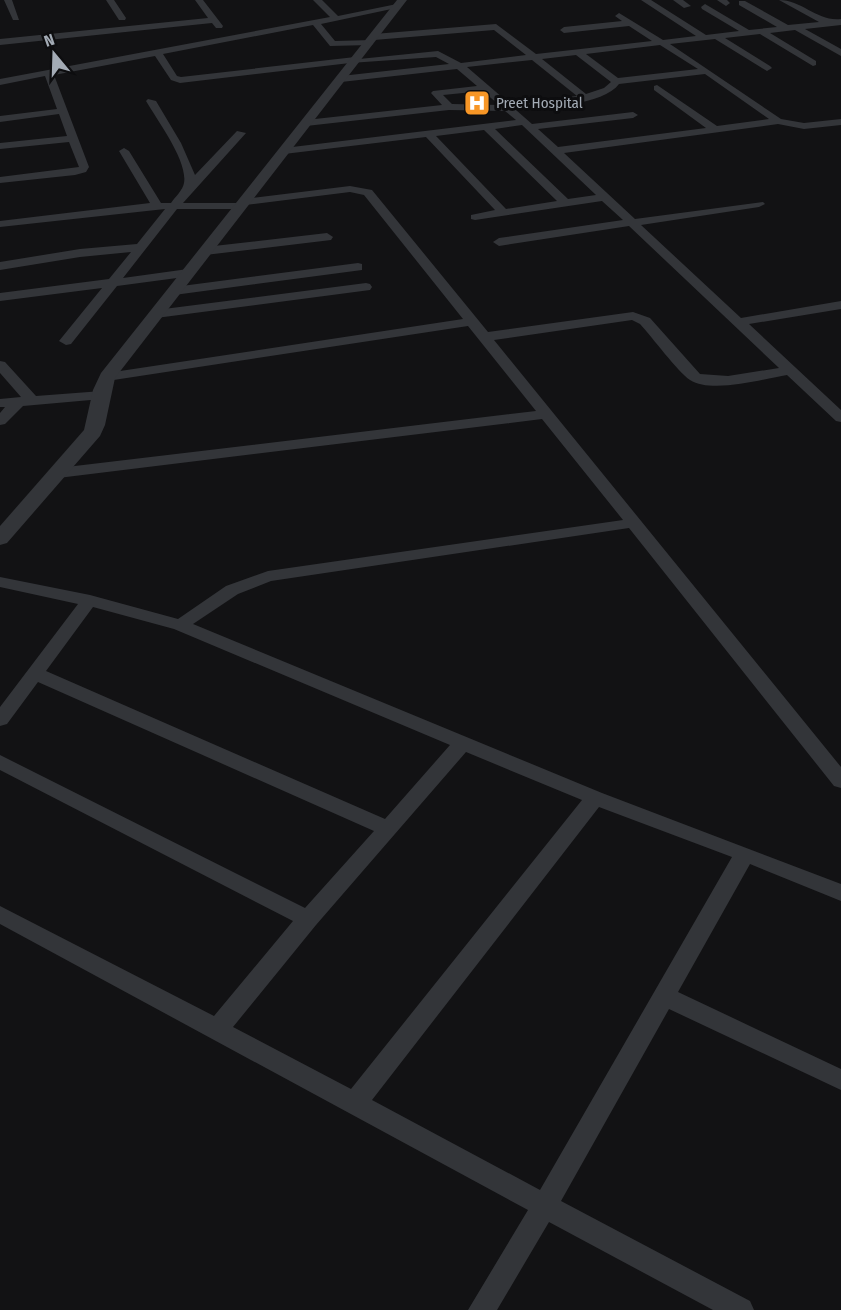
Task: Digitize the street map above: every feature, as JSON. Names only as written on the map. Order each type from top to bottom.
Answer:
[{"type":"street","points":[[8,0],[16,18]]},
{"type":"street","points":[[111,0],[122,18]]},
{"type":"street","points":[[199,0],[230,39]]},
{"type":"street","points":[[317,0],[336,18]]},
{"type":"street","points":[[645,0],[705,38]]},
{"type":"street","points":[[677,0],[687,6]]},
{"type":"street","points":[[783,0],[841,31]]},
{"type":"street","points":[[0,82],[336,18],[400,2]]},
{"type":"street","points":[[0,539],[93,432],[99,420],[102,394],[107,377],[400,2]]},
{"type":"street","points":[[742,3],[841,53]]},
{"type":"street","points":[[705,7],[748,33]]},
{"type":"street","points":[[619,16],[707,71],[778,121]]},
{"type":"street","points":[[0,42],[214,20]]},
{"type":"street","points":[[315,22],[333,44],[496,27],[584,97]]},
{"type":"street","points":[[341,79],[841,22]]},
{"type":"street","points":[[564,30],[631,23]]},
{"type":"street","points":[[604,26],[634,46]]},
{"type":"street","points":[[761,31],[813,63]]},
{"type":"street","points":[[718,37],[767,68]]},
{"type":"street","points":[[157,52],[174,78],[180,80],[438,54],[460,66],[527,125],[789,370],[834,403],[841,417]]},
{"type":"street","points":[[11,69],[157,52]]},
{"type":"street","points":[[656,54],[678,52]]},
{"type":"street","points":[[579,53],[616,81]]},
{"type":"street","points":[[591,62],[602,60]]},
{"type":"street","points":[[306,123],[449,107],[460,110],[508,108],[584,97],[606,91],[616,81],[707,71]]},
{"type":"street","points":[[0,180],[82,170],[84,167],[49,73]]},
{"type":"street","points":[[449,107],[436,93],[485,88]]},
{"type":"street","points":[[657,88],[716,129]]},
{"type":"street","points":[[151,101],[186,163],[191,179],[190,186]]},
{"type":"street","points":[[0,119],[63,111]]},
{"type":"street","points":[[284,151],[487,127],[633,115]]},
{"type":"street","points":[[555,151],[778,121],[804,126],[839,124]]},
{"type":"street","points":[[487,127],[566,203]]},
{"type":"street","points":[[66,341],[190,186],[241,133]]},
{"type":"street","points":[[429,134],[503,212]]},
{"type":"street","points":[[0,146],[73,138]]},
{"type":"street","points":[[124,151],[157,206]]},
{"type":"street","points":[[0,224],[177,204],[242,204],[364,189],[841,781]]},
{"type":"street","points":[[475,217],[604,197]]},
{"type":"street","points":[[499,242],[759,204]]},
{"type":"street","points":[[205,251],[327,237]]},
{"type":"street","points":[[0,266],[80,253],[143,247]]},
{"type":"street","points":[[174,291],[358,267]]},
{"type":"street","points":[[0,297],[188,273]]},
{"type":"street","points":[[156,314],[366,287]]},
{"type":"street","points":[[740,322],[841,306]]},
{"type":"street","points":[[484,337],[633,316],[645,321],[695,377],[702,381],[720,381],[789,370]]},
{"type":"street","points":[[107,377],[472,321]]},
{"type":"street","points":[[0,365],[25,400]]},
{"type":"street","points":[[0,403],[102,394]]},
{"type":"street","points":[[0,421],[25,400]]},
{"type":"street","points":[[58,473],[546,414]]},
{"type":"street","points":[[180,625],[232,590],[268,576],[634,523]]},
{"type":"street","points":[[0,582],[90,600],[180,625],[595,798],[841,893]]},
{"type":"street","points":[[0,720],[90,600]]},
{"type":"street","points":[[34,673],[387,828]]},
{"type":"street","points":[[218,1028],[308,919],[462,744]]},
{"type":"street","points":[[0,762],[308,919]]},
{"type":"street","points":[[355,1103],[595,798]]},
{"type":"street","points":[[482,1310],[544,1207],[745,854]]},
{"type":"street","points":[[0,914],[218,1028],[544,1207],[740,1310]]},
{"type":"street","points":[[664,996],[841,1080]]},
{"type":"place","name":"Preet Hospital","points":[[477,103]]}]
